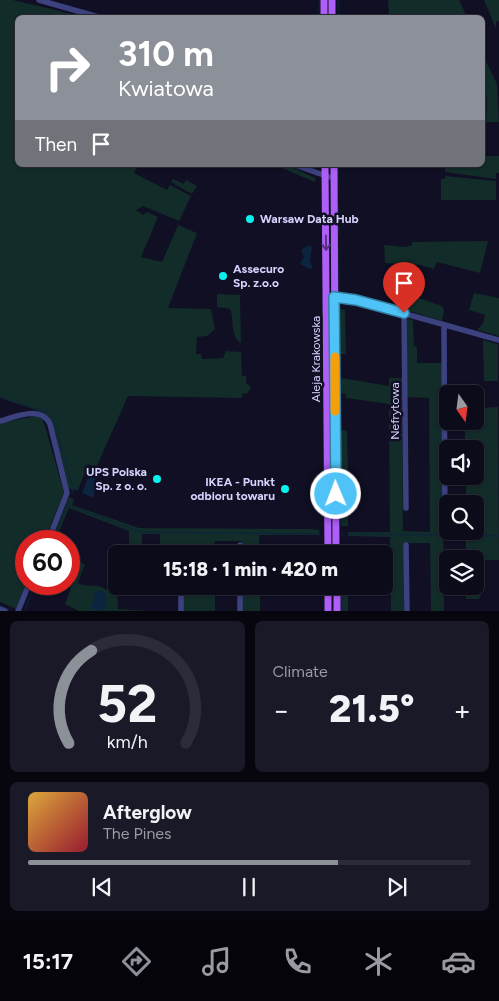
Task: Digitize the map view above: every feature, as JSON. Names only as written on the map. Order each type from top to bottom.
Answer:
[{"type":"main road","points":[[324,0],[324,15]]},
{"type":"main road","points":[[332,0],[332,15]]},
{"type":"main road","name":"Aleja Krakowska","points":[[326,167],[329,178],[334,297],[336,545]]},
{"type":"main road","name":"Aleja Krakowska","points":[[328,545],[329,178],[333,167]]},
{"type":"main road","points":[[328,595],[328,611]]},
{"type":"main road","points":[[337,595],[337,611]]},
{"type":"street","points":[[39,0],[92,15]]},
{"type":"street","points":[[300,167],[329,178]]},
{"type":"street","points":[[334,297],[356,300],[499,340]]},
{"type":"street","name":"Nefrytowa","points":[[404,313],[406,508]]},
{"type":"street","points":[[444,325],[446,495]]},
{"type":"street","points":[[0,421],[39,414],[46,417],[50,424],[67,493],[52,530]]},
{"type":"street","points":[[406,545],[407,611]]},
{"type":"street","points":[[18,611],[25,595]]},
{"type":"street","points":[[181,595],[181,611]]},
{"type":"street","points":[[240,595],[240,611]]},
{"type":"street","points":[[0,609],[4,611]]},
{"type":"green space","points":[[0,0],[13,0],[77,15],[15,15],[15,167],[137,167],[134,173],[167,190],[170,185],[191,196],[179,221],[143,206],[136,210],[143,215],[147,212],[158,217],[141,257],[162,262],[178,225],[197,233],[168,308],[211,309],[215,329],[207,336],[197,337],[196,354],[201,354],[202,359],[223,358],[226,351],[241,352],[242,376],[246,376],[246,383],[251,387],[248,393],[242,394],[242,398],[128,396],[96,468],[88,464],[78,490],[68,489],[49,417],[42,412],[0,398]]},
{"type":"green space","points":[[388,0],[459,0],[466,15],[389,15]]},
{"type":"green space","points":[[484,0],[499,0],[499,21],[496,22],[496,29]]},
{"type":"green space","points":[[485,59],[497,84],[499,122],[486,122],[487,97],[485,96]]},
{"type":"green space","points":[[485,156],[499,156],[499,173],[496,173],[496,179],[445,172],[445,167],[485,167]]},
{"type":"green space","points":[[280,167],[292,167],[315,178],[315,182]]},
{"type":"green space","points":[[445,176],[496,181],[496,200],[441,200],[441,179],[445,179]]},
{"type":"green space","points":[[173,179],[184,184],[186,180],[197,186],[192,194],[171,182]]},
{"type":"green space","points":[[488,241],[480,273],[437,262],[434,269],[420,265],[385,263],[384,245],[406,247],[412,245],[412,242]]},
{"type":"green space","points":[[474,293],[499,298],[499,336],[477,330],[483,323],[485,315],[469,310]]},
{"type":"green space","points":[[217,294],[240,295],[241,343],[235,336],[230,309],[217,307]]},
{"type":"green space","points":[[407,294],[442,306],[444,310],[442,321],[403,309]]},
{"type":"green space","points":[[339,301],[341,309],[345,310],[346,354],[339,354]]},
{"type":"green space","points":[[408,319],[413,320],[417,363],[442,363],[442,385],[439,385],[439,430],[443,430],[443,440],[439,440],[439,485],[443,485],[443,495],[439,495],[439,540],[443,540],[444,550],[439,550],[439,595],[444,595],[444,611],[431,611],[430,543],[404,543],[404,611],[391,611],[391,595],[393,595],[393,545],[390,545],[390,537],[348,536],[348,532],[390,532],[389,404],[346,398],[346,394],[339,393],[339,379],[341,378],[389,386],[389,378],[402,378],[403,531],[430,532],[429,398],[406,397],[406,321]]},
{"type":"green space","points":[[483,340],[498,344],[498,381],[484,381]]},
{"type":"green space","points":[[498,407],[499,560],[484,560],[484,550],[466,550],[466,540],[484,540],[484,495],[466,495],[466,485],[484,485],[484,440],[465,440],[465,430],[484,430],[484,408]]},
{"type":"green space","points":[[36,416],[42,419],[64,493],[49,530],[15,530],[15,595],[22,595],[16,609],[0,602],[0,423]]},
{"type":"green space","points":[[343,430],[347,431],[348,471],[340,471],[340,432]]},
{"type":"green space","points":[[340,476],[348,476],[348,526],[341,526]]},
{"type":"green space","points":[[69,497],[74,499],[72,505],[139,528],[309,529],[319,530],[320,535],[259,535],[259,545],[241,545],[241,541],[215,541],[215,545],[160,545],[160,534],[142,534],[142,545],[129,545],[129,531],[69,508],[60,530],[56,530]]},
{"type":"green space","points":[[80,562],[85,564],[80,578]]},
{"type":"green space","points":[[80,584],[98,586],[108,590],[108,595],[117,595],[118,609],[149,611],[79,611],[65,604],[68,595],[80,595]]},
{"type":"green space","points":[[182,595],[215,595],[215,611],[182,611]]},
{"type":"green space","points":[[242,595],[260,595],[260,611],[242,611]]},
{"type":"green space","points":[[341,595],[348,595],[348,611],[341,611]]},
{"type":"green space","points":[[466,595],[481,595],[479,599],[466,599]]},
{"type":"water","points":[[309,245],[312,247],[310,261],[313,268],[310,269],[300,264],[304,257],[301,250]]},
{"type":"water","points":[[91,470],[95,471],[94,498],[82,493]]},
{"type":"water","points":[[100,590],[105,593],[106,608],[102,611],[92,609],[91,606],[96,597],[92,594]]},
{"type":"waterway","points":[[319,0],[319,15]]},
{"type":"waterway","points":[[338,0],[339,15]]},
{"type":"waterway","points":[[338,167],[338,188]]},
{"type":"waterway","points":[[338,206],[339,234]]},
{"type":"waterway","points":[[339,247],[339,292]]},
{"type":"waterway","points":[[339,303],[340,353]]},
{"type":"waterway","points":[[340,360],[340,371]]},
{"type":"waterway","points":[[340,380],[340,393]]},
{"type":"waterway","points":[[0,397],[48,412],[53,417],[73,488],[72,493]]},
{"type":"waterway","points":[[340,406],[341,425]]},
{"type":"waterway","points":[[340,433],[341,470]]},
{"type":"waterway","points":[[341,477],[341,525]]},
{"type":"waterway","points":[[57,530],[70,500]]},
{"type":"waterway","points":[[67,505],[141,532],[319,534]]},
{"type":"waterway","points":[[342,531],[342,537]]},
{"type":"waterway","points":[[348,534],[439,535]]},
{"type":"waterway","points":[[484,536],[499,536]]},
{"type":"waterway","points":[[25,610],[31,595]]},
{"type":"waterway","points":[[342,595],[342,611]]},
{"type":"waterway","points":[[0,605],[9,610]]},
{"type":"slow traffic","points":[[335,357],[335,411]]},
{"type":"place","name":"Warsaw Data Hub","points":[[250,219]]},
{"type":"place","name":"Assecuro Sp. z.o.o","points":[[223,276]]},
{"type":"place","name":"UPS Polska Sp. z o. o.","points":[[157,479]]},
{"type":"place","name":"IKEA - Punkt odbioru towaru","points":[[285,489]]},
{"type":"route","points":[[336,494],[334,297],[356,300],[404,313]]}]
